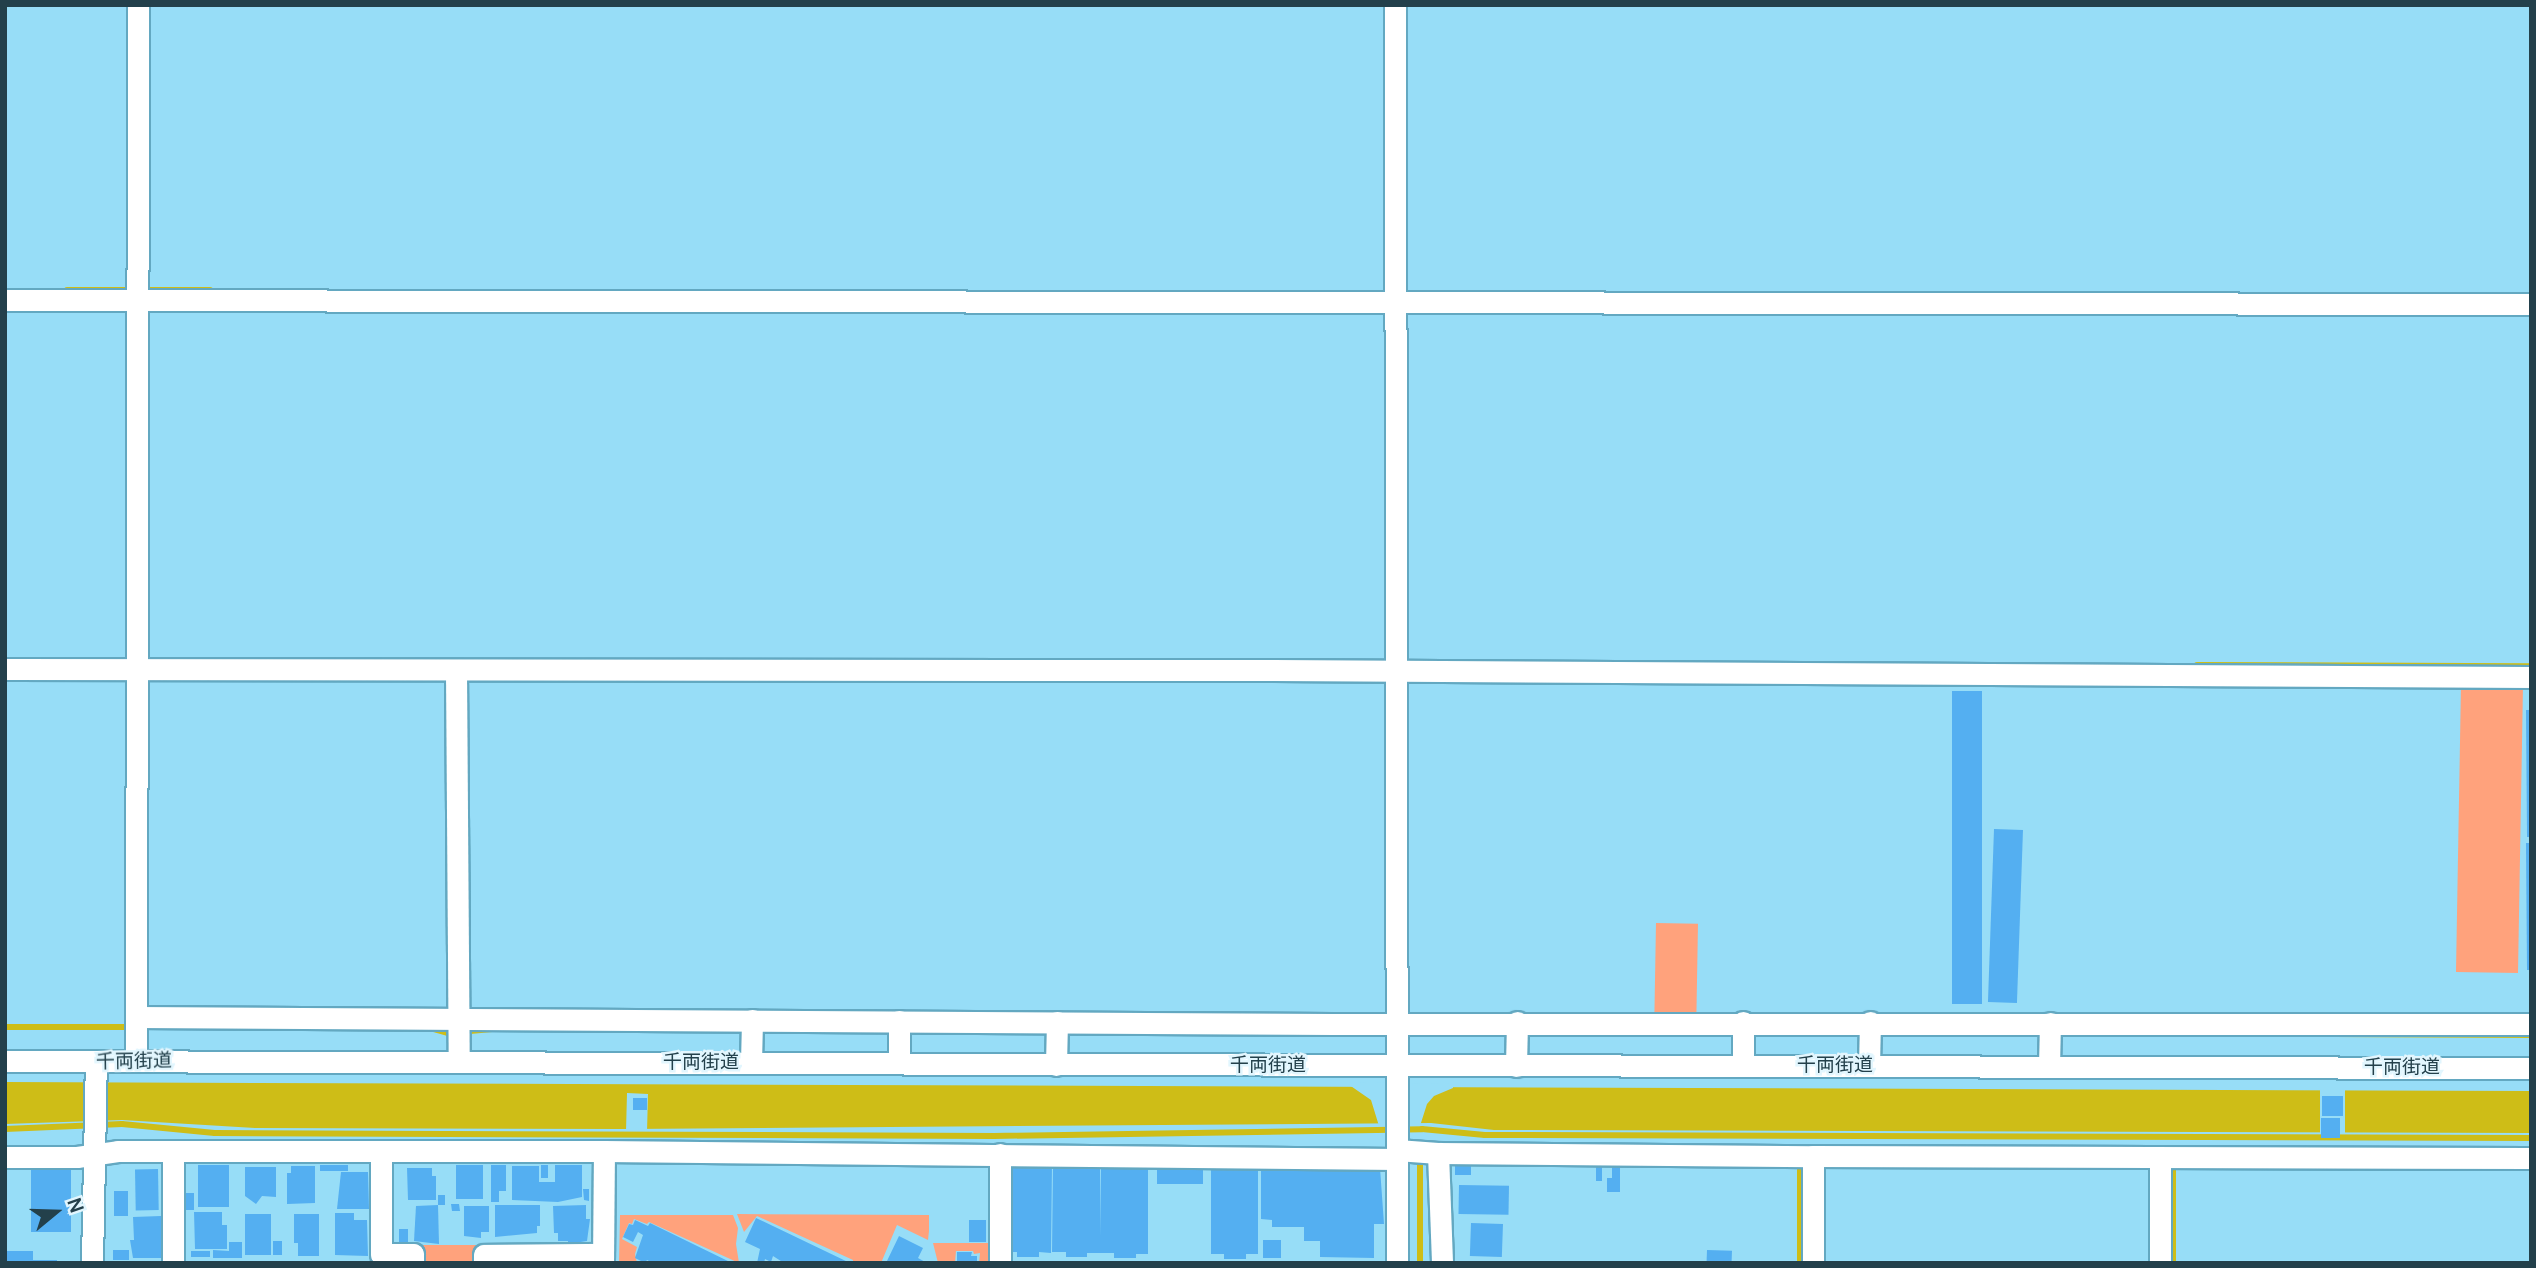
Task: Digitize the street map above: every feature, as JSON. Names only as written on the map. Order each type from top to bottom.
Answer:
[{"type":"street","points":[[136,1060],[138,5]]},
{"type":"street","points":[[1395,5],[1397,1263]]},
{"type":"street","points":[[5,300],[139,293],[1394,301],[2531,304]]},
{"type":"street","points":[[5,669],[138,663],[456,670],[1394,664],[2531,677]]},
{"type":"street","points":[[456,670],[459,1061]]},
{"type":"street","points":[[136,1025],[1056,1030],[1517,1021],[1743,1022],[1870,1029],[2049,1030],[2531,1024]]},
{"type":"street","points":[[1516,1066],[1517,1021]]},
{"type":"street","points":[[1743,1022],[1743,1066]]},
{"type":"street","points":[[751,1062],[752,1028]]},
{"type":"street","points":[[899,1029],[899,1063]]},
{"type":"street","points":[[1869,1065],[1870,1029]]},
{"type":"street","points":[[1056,1030],[1056,1065]]},
{"type":"street","points":[[2049,1030],[2049,1066]]},
{"type":"street","name":"千両街道","points":[[5,1061],[96,1070],[136,1060],[751,1062],[1056,1065],[1395,1075],[1516,1066],[2531,1068]]},
{"type":"street","points":[[92,1263],[92,1155],[96,1070]]},
{"type":"street","points":[[5,1157],[92,1155],[118,1151],[1000,1154],[1396,1148],[1438,1153],[2531,1158]]},
{"type":"street","points":[[173,1151],[173,1263]]},
{"type":"street","points":[[381,1151],[381,1254],[413,1254],[413,1263]]},
{"type":"street","points":[[484,1263],[484,1255],[603,1258],[604,1151]]},
{"type":"street","points":[[1438,1153],[1441,1263]]},
{"type":"street","points":[[1000,1154],[1000,1263]]},
{"type":"street","points":[[1813,1156],[1813,1263]]},
{"type":"street","points":[[2160,1157],[2160,1263]]},
{"type":"shaded area","points":[[2461,685],[2523,686],[2518,973],[2456,972]]},
{"type":"shaded area","points":[[1656,923],[1698,924],[1696,1014],[1654,1013]]},
{"type":"shaded area","points":[[5,1082],[2531,1091],[2531,1133],[1494,1130],[1431,1123],[627,1129],[255,1128],[122,1120],[5,1124]]},
{"type":"shaded area","points":[[737,1214],[929,1215],[928,1240],[897,1225],[881,1263],[853,1263],[853,1260],[757,1216],[744,1232]]},
{"type":"shaded area","points":[[620,1215],[733,1215],[738,1228],[736,1244],[739,1263],[649,1222],[647,1224],[634,1219],[632,1224],[629,1223],[622,1239],[637,1247],[637,1263],[619,1263]]},
{"type":"shaded area","points":[[933,1243],[989,1243],[990,1263],[979,1263],[980,1253],[956,1251],[955,1263],[938,1263]]},
{"type":"shaded area","points":[[421,1245],[476,1245],[476,1263],[421,1263]]},
{"type":"pier","points":[[1345,1082],[1453,1084],[1453,1088],[1434,1096],[1427,1104],[1420,1126],[1379,1126],[1371,1100]]},
{"type":"pier","points":[[2320,1090],[2345,1090],[2345,1136],[2320,1136]]},
{"type":"pier","points":[[627,1093],[648,1094],[647,1132],[216,1130],[626,1131]]},
{"type":"building","points":[[1952,691],[1982,691],[1982,1004],[1952,1004]]},
{"type":"building","points":[[2526,710],[2531,710],[2531,837],[2527,837]]},
{"type":"building","points":[[1994,829],[2023,830],[2017,1003],[1988,1002]]},
{"type":"building","points":[[2526,843],[2531,843],[2531,970],[2527,970]]},
{"type":"building","points":[[2322,1096],[2343,1096],[2343,1116],[2322,1116]]},
{"type":"building","points":[[633,1098],[647,1098],[647,1110],[633,1110]]},
{"type":"building","points":[[2321,1118],[2340,1118],[2340,1138],[2321,1138]]},
{"type":"building","points":[[1004,1163],[1052,1164],[1051,1253],[1039,1252],[1039,1257],[1017,1257],[1017,1252],[1004,1252]]},
{"type":"building","points":[[1455,1163],[1471,1163],[1471,1175],[1455,1175]]},
{"type":"building","points":[[1596,1163],[1602,1163],[1602,1181],[1596,1181]]},
{"type":"building","points":[[1053,1164],[1100,1164],[1100,1237],[1101,1165],[1148,1165],[1148,1254],[1136,1254],[1136,1258],[1114,1258],[1114,1253],[1087,1253],[1087,1257],[1066,1257],[1066,1252],[1052,1252]]},
{"type":"building","points":[[1157,1164],[1203,1164],[1203,1184],[1157,1184]]},
{"type":"building","points":[[1612,1164],[1620,1164],[1620,1192],[1607,1192],[1607,1178],[1612,1178]]},
{"type":"building","points":[[198,1165],[229,1165],[229,1207],[198,1207]]},
{"type":"building","points":[[320,1165],[348,1165],[348,1171],[320,1171]]},
{"type":"building","points":[[456,1165],[483,1165],[483,1199],[456,1199]]},
{"type":"building","points":[[491,1165],[506,1165],[506,1191],[499,1191],[499,1202],[491,1202]]},
{"type":"building","points":[[541,1165],[548,1165],[548,1178],[541,1178]]},
{"type":"building","points":[[555,1165],[582,1165],[582,1197],[558,1202],[512,1200],[512,1166],[539,1166],[539,1182],[555,1182]]},
{"type":"building","points":[[1211,1165],[1258,1166],[1258,1254],[1246,1254],[1246,1259],[1224,1259],[1224,1254],[1211,1254]]},
{"type":"building","points":[[291,1166],[315,1166],[315,1203],[287,1204],[287,1173],[291,1173]]},
{"type":"building","points":[[245,1167],[276,1167],[276,1197],[262,1196],[256,1204],[245,1196]]},
{"type":"building","points":[[1261,1167],[1380,1168],[1384,1224],[1374,1224],[1374,1258],[1320,1257],[1320,1241],[1304,1241],[1304,1227],[1272,1227],[1272,1220],[1261,1219]]},
{"type":"building","points":[[407,1168],[432,1168],[432,1176],[436,1176],[436,1200],[408,1200]]},
{"type":"building","points":[[31,1169],[71,1169],[71,1232],[31,1232]]},
{"type":"building","points":[[135,1169],[158,1169],[159,1210],[136,1210]]},
{"type":"building","points":[[341,1172],[368,1172],[369,1209],[337,1209]]},
{"type":"building","points":[[1459,1185],[1509,1186],[1508,1215],[1458,1214]]},
{"type":"building","points":[[583,1189],[589,1189],[589,1201],[584,1200]]},
{"type":"building","points":[[114,1191],[128,1191],[128,1216],[114,1216]]},
{"type":"building","points":[[184,1193],[194,1193],[194,1210],[184,1210]]},
{"type":"building","points":[[438,1195],[445,1195],[445,1205],[438,1205]]},
{"type":"building","points":[[451,1204],[459,1204],[460,1211],[452,1211]]},
{"type":"building","points":[[438,1205],[439,1244],[414,1241],[416,1206]]},
{"type":"building","points":[[495,1205],[540,1205],[540,1226],[537,1226],[537,1233],[495,1237]]},
{"type":"building","points":[[586,1205],[586,1219],[590,1219],[587,1241],[568,1244],[568,1241],[558,1241],[558,1233],[554,1233],[553,1206]]},
{"type":"building","points":[[464,1206],[489,1206],[489,1232],[481,1232],[481,1238],[464,1236]]},
{"type":"building","points":[[194,1212],[222,1212],[222,1225],[227,1225],[227,1249],[195,1249]]},
{"type":"building","points":[[335,1213],[354,1213],[354,1220],[367,1220],[368,1256],[335,1255]]},
{"type":"building","points":[[245,1214],[271,1214],[271,1255],[245,1255]]},
{"type":"building","points":[[294,1214],[319,1214],[319,1256],[298,1256],[298,1243],[294,1243]]},
{"type":"building","points":[[161,1216],[162,1258],[133,1258],[130,1240],[134,1240],[133,1217]]},
{"type":"building","points":[[756,1218],[850,1263],[784,1263],[773,1256],[771,1262],[765,1259],[764,1263],[757,1263],[760,1249],[745,1242]]},
{"type":"building","points":[[635,1220],[648,1226],[650,1223],[732,1263],[653,1263],[647,1260],[645,1263],[635,1258],[643,1235],[638,1232],[633,1242],[623,1237],[629,1224],[633,1225]]},
{"type":"building","points":[[969,1220],[986,1220],[986,1242],[969,1242]]},
{"type":"building","points":[[1471,1223],[1503,1224],[1502,1257],[1470,1256]]},
{"type":"building","points":[[399,1229],[408,1229],[408,1243],[399,1243]]},
{"type":"building","points":[[899,1236],[923,1248],[918,1258],[927,1263],[886,1263]]},
{"type":"building","points":[[1263,1240],[1281,1240],[1281,1258],[1263,1258]]},
{"type":"building","points":[[273,1241],[282,1241],[282,1255],[273,1255]]},
{"type":"building","points":[[229,1242],[242,1242],[242,1258],[213,1258],[213,1250],[229,1251]]},
{"type":"building","points":[[113,1250],[129,1250],[129,1260],[113,1260]]},
{"type":"building","points":[[1707,1250],[1732,1251],[1732,1263],[1707,1263]]},
{"type":"building","points":[[5,1251],[33,1251],[33,1260],[57,1260],[57,1263],[5,1263]]},
{"type":"building","points":[[191,1251],[210,1251],[210,1257],[191,1257]]},
{"type":"building","points":[[957,1252],[972,1252],[971,1256],[977,1256],[977,1263],[957,1263]]},
{"type":"waterway","points":[[67,290],[210,290]]},
{"type":"waterway","points":[[2197,665],[2531,666]]},
{"type":"waterway","points":[[5,1027],[133,1027]]},
{"type":"waterway","points":[[434,1029],[448,1033],[492,1029]]},
{"type":"waterway","points":[[2334,1034],[2531,1035]]},
{"type":"waterway","points":[[5,1129],[122,1124],[215,1133],[994,1136],[1422,1129],[1485,1135],[2531,1138]]},
{"type":"waterway","points":[[1420,1159],[1420,1263]]},
{"type":"waterway","points":[[2173,1162],[2173,1263]]},
{"type":"waterway","points":[[1800,1170],[1800,1263]]}]
